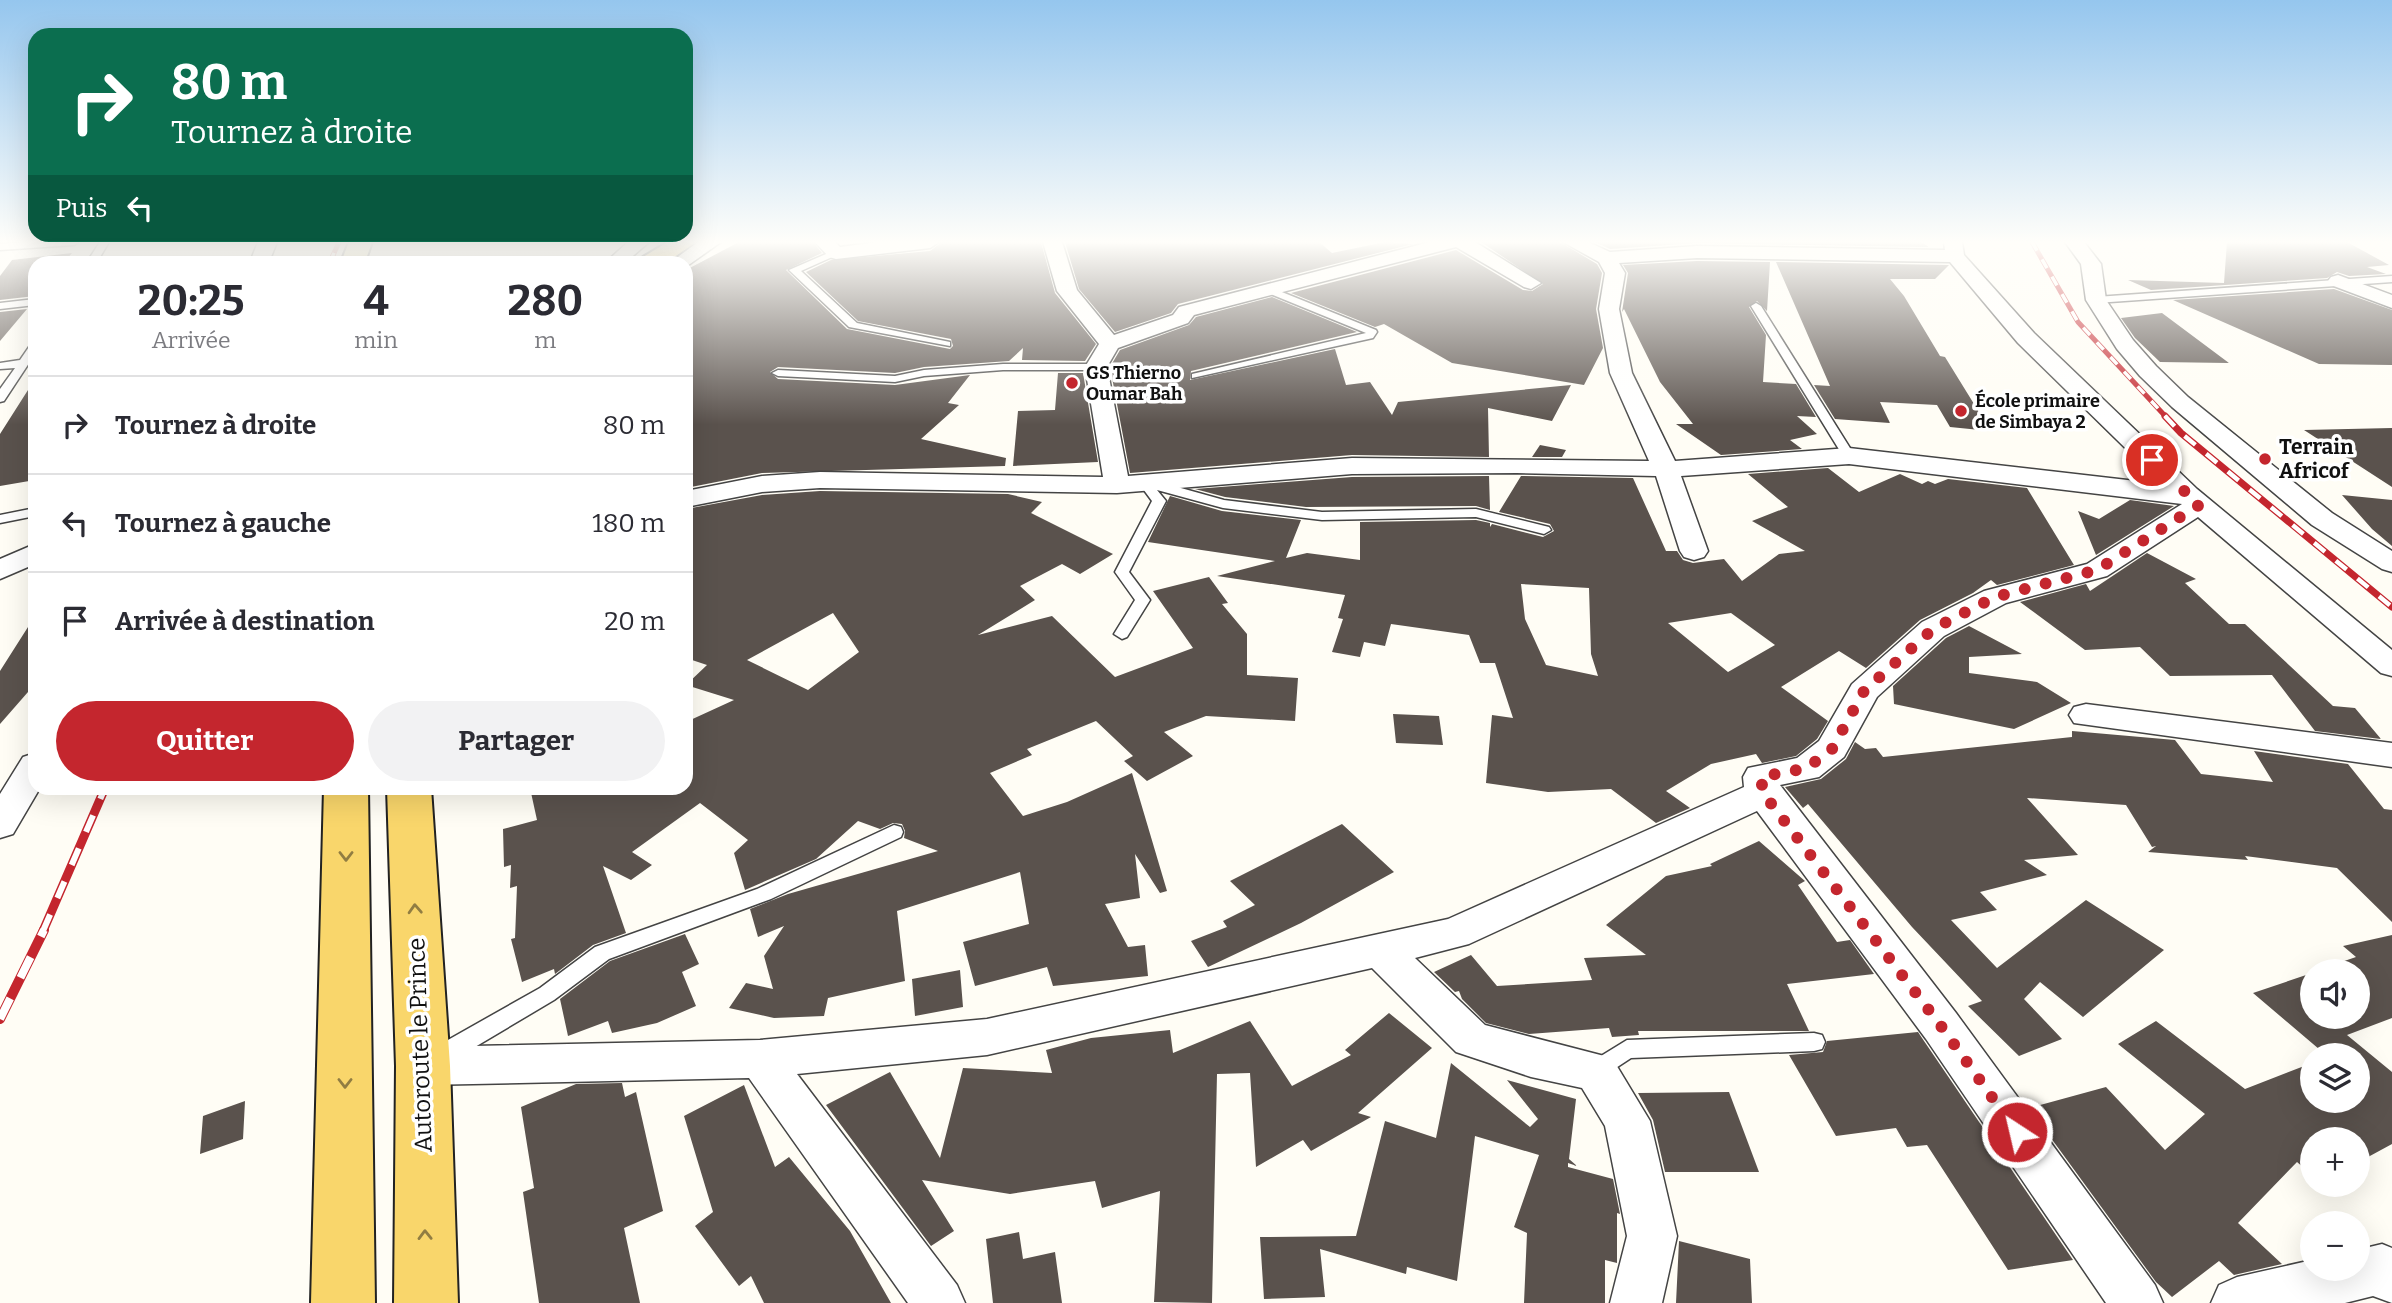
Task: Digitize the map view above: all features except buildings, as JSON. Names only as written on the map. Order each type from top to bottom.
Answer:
[{"type":"main road","points":[[343,1303],[346,795]]},
{"type":"main road","name":"Autoroute le Prince","points":[[409,795],[423,1066],[426,1303]]},
{"type":"street","points":[[1077,303],[1110,344]]},
{"type":"street","points":[[1117,485],[1096,367],[1110,344],[1181,319],[1186,311],[1216,303]]},
{"type":"street","points":[[1610,303],[1621,373],[1666,469],[1694,551]]},
{"type":"street","points":[[1998,303],[2026,338],[2194,500],[2392,666]]},
{"type":"street","points":[[2098,303],[2125,344],[2180,402],[2322,519],[2392,563]]},
{"type":"street","points":[[693,498],[762,484],[820,480],[1117,485],[1352,466],[1517,465],[1666,469],[1849,456],[2194,500]]},
{"type":"street","points":[[2137,1303],[1941,1026],[1763,793],[1761,777],[1807,768],[1832,749],[1864,691],[1933,629],[1995,597],[2097,570],[2194,500]]},
{"type":"street","points":[[0,570],[28,556]]},
{"type":"street","points":[[2086,715],[2392,755]]},
{"type":"street","points":[[0,825],[28,777]]},
{"type":"street","points":[[423,1066],[760,1059],[987,1037],[1455,933],[1763,793]]},
{"type":"street","points":[[1380,950],[1471,1039],[1531,1059],[1596,1072],[1627,1121],[1652,1236],[1636,1303]]},
{"type":"street","points":[[760,1059],[939,1303]]},
{"type":"street","points":[[2237,1303],[2389,1272]]},
{"type":"lane","points":[[0,306],[28,303]]},
{"type":"lane","points":[[829,303],[853,325],[946,344]]},
{"type":"lane","points":[[1196,376],[1369,336],[1372,332],[1301,303]]},
{"type":"lane","points":[[1756,306],[1849,456]]},
{"type":"lane","points":[[0,398],[28,357]]},
{"type":"lane","points":[[0,366],[24,363]]},
{"type":"lane","points":[[778,373],[895,379],[924,373],[1003,367],[1096,367]]},
{"type":"lane","points":[[1145,482],[1223,504],[1322,516],[1476,513],[1544,530]]},
{"type":"lane","points":[[1122,634],[1143,600],[1122,572],[1159,501],[1145,482]]},
{"type":"lane","points":[[0,519],[28,514]]},
{"type":"lane","points":[[423,1066],[547,994],[602,953],[764,894],[894,832]]},
{"type":"lane","points":[[1596,1072],[1627,1049],[1814,1042]]},
{"type":"railway","points":[[2067,303],[2078,322],[2167,418]]},
{"type":"railway","points":[[2165,416],[2181,433],[2392,607]]},
{"type":"railway","points":[[43,931],[102,795]]},
{"type":"railway","points":[[0,1019],[44,930]]},
{"type":"place","name":"GS Thierno Oumar Bah","points":[[1072,383]]},
{"type":"place","name":"École primaire de Simbaya 2","points":[[1961,411]]},
{"type":"place","name":"Terrain Africof","points":[[2265,459]]},
{"type":"route","points":[[2017,1132],[1941,1026],[1763,793],[1761,777],[1807,768],[1832,749],[1864,691],[1933,629],[1995,597],[2097,570],[2199,505],[2152,460]]}]
